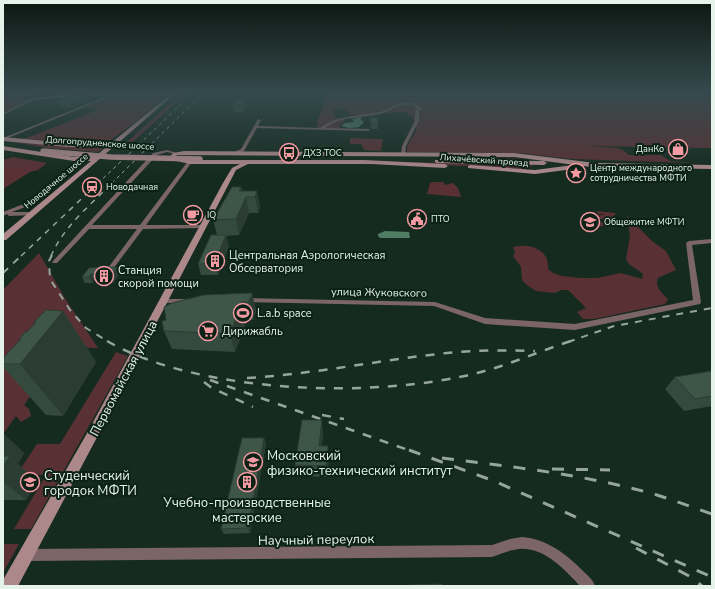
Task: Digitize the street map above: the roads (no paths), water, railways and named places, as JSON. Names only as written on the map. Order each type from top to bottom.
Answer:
[{"type":"main road","name":"Новодачное шоссе","points":[[3,238],[143,119]]},
{"type":"main road","points":[[95,145],[112,141],[126,134]]},
{"type":"main road","points":[[3,141],[112,146]]},
{"type":"main road","name":"Долгопрудненское шоссе","points":[[3,141],[45,150],[95,156],[255,158]]},
{"type":"main road","points":[[3,148],[83,161],[86,167]]},
{"type":"main road","points":[[255,158],[234,169],[232,164],[220,162],[190,162],[171,159],[173,156],[178,154],[231,154],[255,158],[403,157]]},
{"type":"main road","points":[[509,155],[524,158],[535,163],[536,166],[532,169],[509,170]]},
{"type":"main road","name":"Лихачёвский проезд","points":[[279,159],[380,160],[403,157],[509,155],[596,165]]},
{"type":"main road","name":"Лихачёвский проезд","points":[[403,157],[596,165],[712,167]]},
{"type":"main road","name":"Лихачёвский проезд","points":[[220,162],[255,158],[380,160]]},
{"type":"main road","name":"Лихачёвский проезд","points":[[255,158],[540,171],[596,165]]},
{"type":"main road","name":"Лихачёвский проезд","points":[[255,158],[370,163]]},
{"type":"main road","points":[[74,159],[96,159]]},
{"type":"main road","name":"Первомайская улица","points":[[10,586],[234,169]]},
{"type":"street","points":[[3,141],[54,119]]},
{"type":"street","points":[[322,130],[340,119]]},
{"type":"street","points":[[403,157],[404,146],[418,119]]},
{"type":"street","points":[[231,154],[244,150],[259,120]]},
{"type":"street","points":[[256,127],[322,130],[368,130]]},
{"type":"street","points":[[244,150],[255,158]]},
{"type":"street","points":[[55,262],[157,153],[167,151],[178,154]]},
{"type":"street","points":[[111,268],[190,162]]},
{"type":"street","points":[[3,214],[34,202]]},
{"type":"street","points":[[3,214],[31,214]]},
{"type":"street","points":[[87,227],[202,227]]},
{"type":"street","name":"улица Жуковского","points":[[238,300],[435,304],[485,321],[575,327],[697,302],[689,242],[712,241]]},
{"type":"street","points":[[164,301],[201,300]]},
{"type":"street","name":"Научный переулок","points":[[26,555],[492,551],[522,542],[544,548],[565,562],[589,586]]},
{"type":"railway","points":[[93,188],[165,119]]},
{"type":"railway","points":[[107,188],[176,119]]},
{"type":"railway","points":[[21,256],[94,187]]},
{"type":"railway","points":[[51,256],[62,236],[69,227],[107,188]]},
{"type":"railway","points":[[3,273],[22,255]]},
{"type":"railway","points":[[52,255],[49,261],[50,279],[70,310],[86,328],[109,342]]},
{"type":"railway","points":[[568,342],[614,326],[712,308]]},
{"type":"railway","points":[[109,342],[145,359],[189,372],[238,381],[289,387],[340,388],[390,386],[436,381],[477,373],[571,341]]},
{"type":"railway","points":[[247,378],[322,370],[447,353],[491,350],[535,351]]},
{"type":"railway","points":[[210,380],[411,451]]},
{"type":"railway","points":[[204,382],[212,388],[253,407]]},
{"type":"railway","points":[[322,415],[344,419]]},
{"type":"railway","points":[[409,450],[494,481],[712,577]]},
{"type":"railway","points":[[442,458],[551,472],[604,482],[657,495],[712,514]]},
{"type":"railway","points":[[552,469],[610,470]]},
{"type":"railway","points":[[636,548],[691,577],[702,586]]},
{"type":"place","name":"ДанКо","points":[[678,149]]},
{"type":"place","name":"ДХЗ ТОС","points":[[289,153]]},
{"type":"place","name":"Центр международного сотрудничества МФТИ","points":[[576,173]]},
{"type":"place","name":"Новодачная","points":[[92,187]]},
{"type":"place","name":"IQ","points":[[193,215]]},
{"type":"place","name":"ПТО","points":[[417,219]]},
{"type":"place","name":"Общежитие МФТИ","points":[[590,222]]},
{"type":"place","name":"Центральная Аэрологическая Обсерватория","points":[[215,261]]},
{"type":"place","name":"Станция скорой помощи","points":[[104,276]]},
{"type":"place","name":"L.a.b space","points":[[243,313]]},
{"type":"place","name":"Дирижабль","points":[[208,331]]},
{"type":"place","name":"Московский физико-технический институт","points":[[253,462]]},
{"type":"place","name":"Студенческий городок МФТИ","points":[[30,482]]},
{"type":"place","name":"Учебно-производственные мастерские","points":[[247,482]]}]
